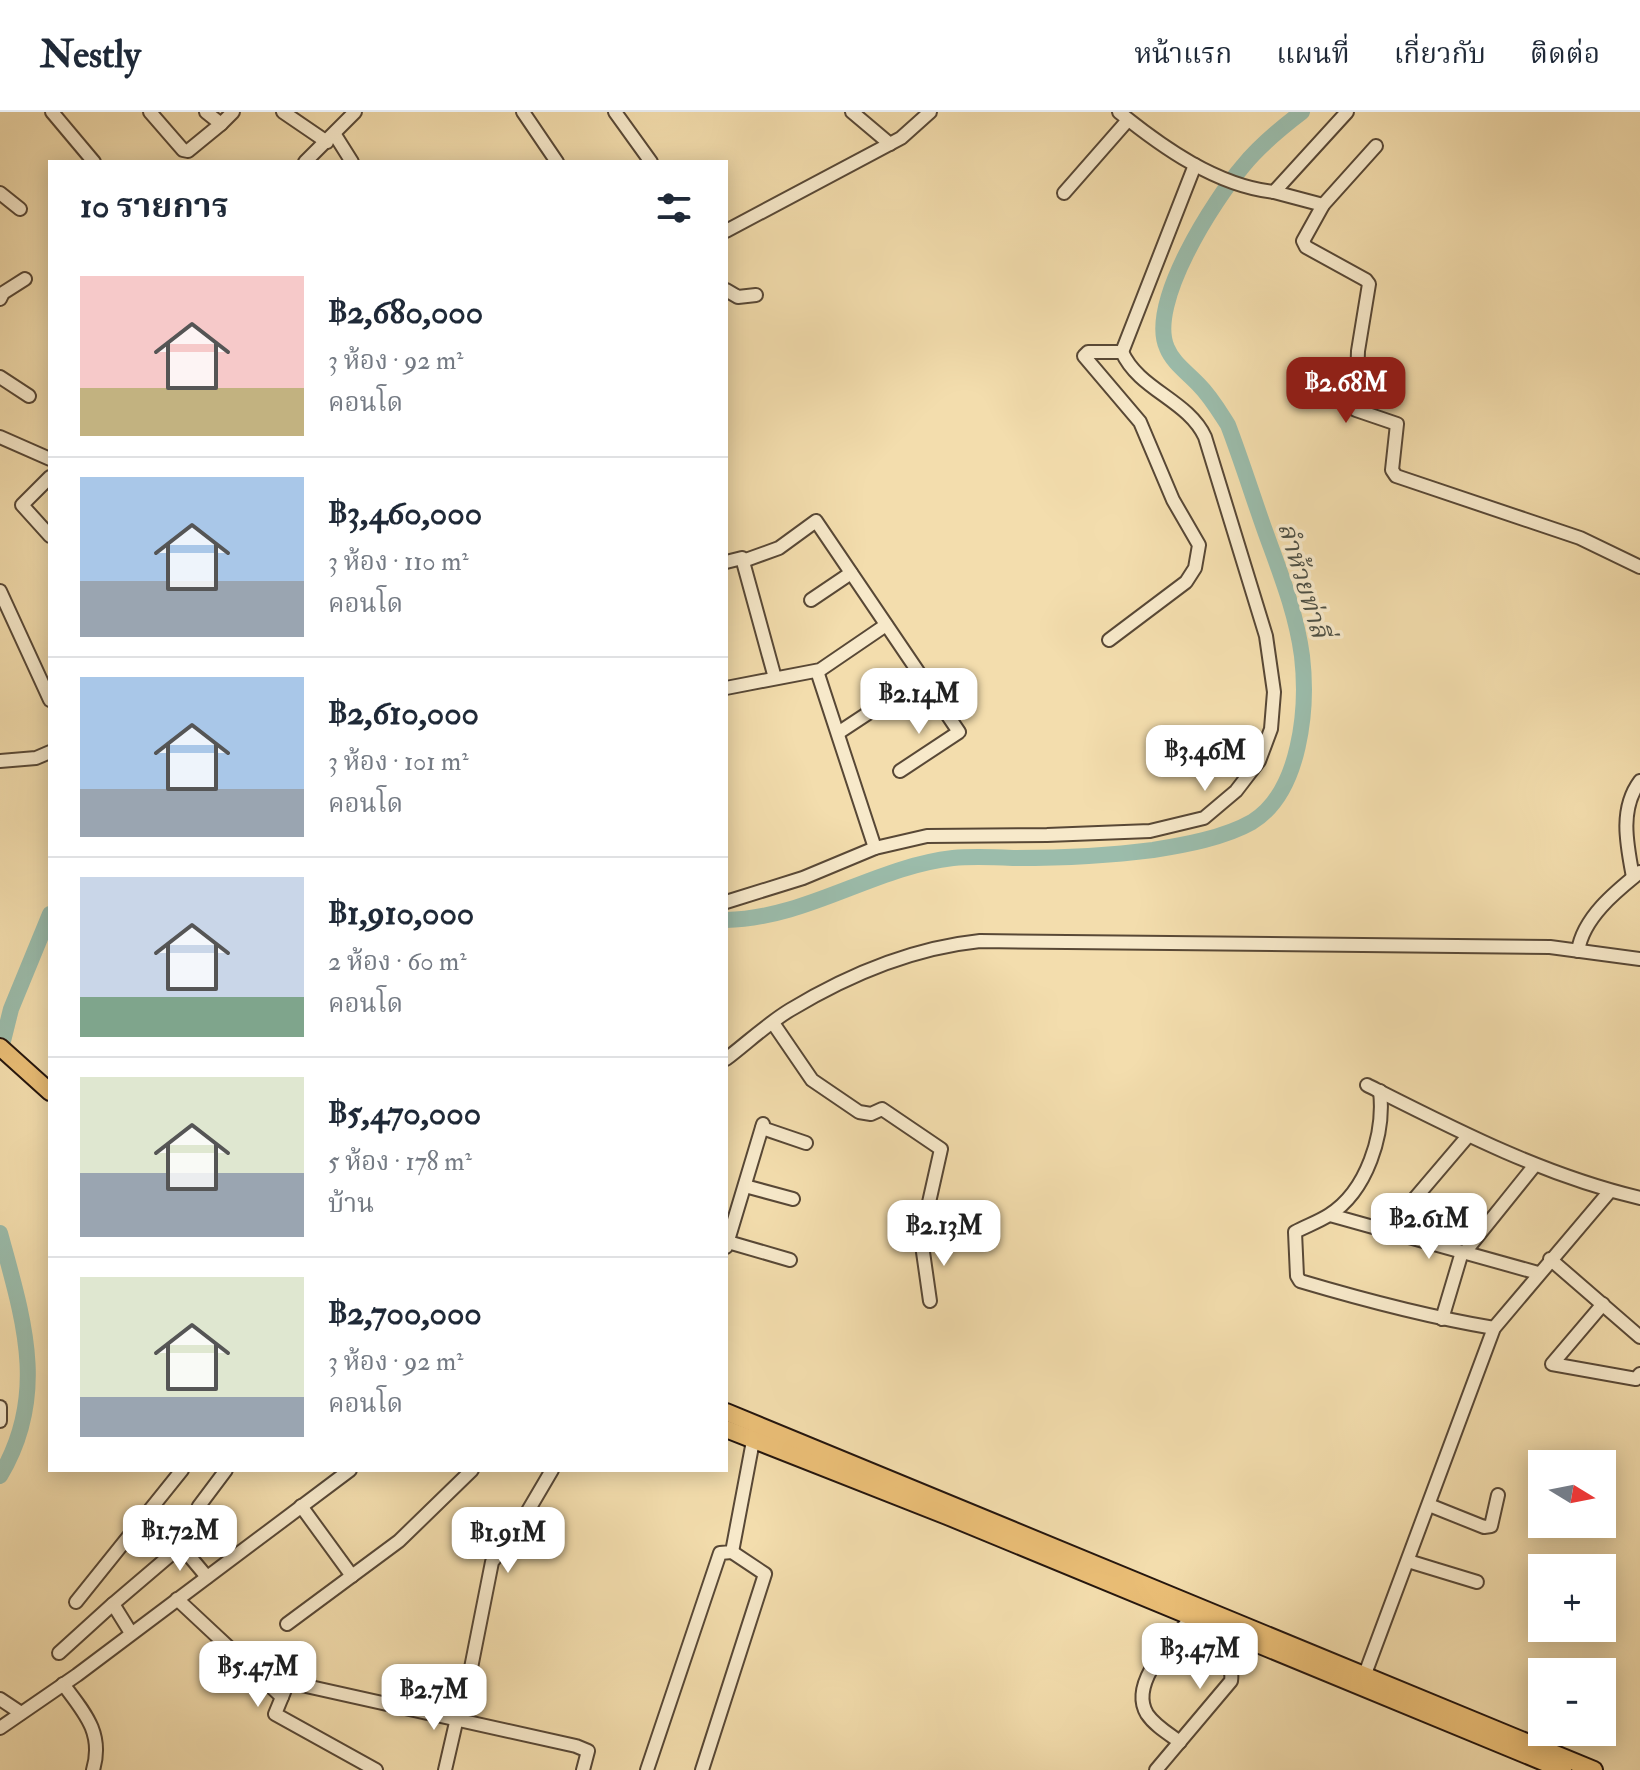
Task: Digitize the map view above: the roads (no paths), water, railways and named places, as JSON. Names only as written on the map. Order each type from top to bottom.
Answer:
[{"type":"main road","points":[[0,1047],[44,1087]]},
{"type":"main road","points":[[728,1413],[1594,1770]]},
{"type":"main road","points":[[728,1430],[947,1516],[1563,1770]]},
{"type":"street","points":[[52,112],[92,160]]},
{"type":"street","points":[[150,112],[185,150],[191,149],[233,112]]},
{"type":"street","points":[[206,112],[221,124]]},
{"type":"street","points":[[283,112],[331,139],[350,160]]},
{"type":"street","points":[[307,160],[355,112]]},
{"type":"street","points":[[523,112],[556,160]]},
{"type":"street","points":[[615,112],[650,160]]},
{"type":"street","points":[[852,112],[890,144]]},
{"type":"street","points":[[728,230],[901,138],[930,112]]},
{"type":"street","points":[[1274,192],[1347,112]]},
{"type":"street","points":[[1064,193],[1123,116],[1198,167],[1249,189],[1323,205]]},
{"type":"street","points":[[1376,146],[1323,205],[1303,241],[1306,247],[1369,284],[1358,351],[1356,410],[1397,424],[1392,470],[1396,476],[1580,538],[1640,567]]},
{"type":"street","points":[[1122,352],[1198,167]]},
{"type":"street","points":[[0,193],[20,209]]},
{"type":"street","points":[[0,299],[3,293],[25,279]]},
{"type":"street","points":[[728,291],[738,297],[756,295]]},
{"type":"street","points":[[1109,640],[1186,582],[1195,568],[1199,549],[1196,538],[1173,500],[1140,422],[1084,356],[1088,352],[1122,352]]},
{"type":"street","points":[[728,901],[803,878],[875,848],[927,836],[1150,831],[1204,818],[1236,791],[1259,761],[1271,729],[1274,692],[1266,636],[1205,437],[1199,424],[1139,376],[1122,352]]},
{"type":"street","points":[[0,377],[29,396]]},
{"type":"street","points":[[0,437],[48,458]]},
{"type":"street","points":[[48,479],[22,505],[48,534]]},
{"type":"street","points":[[743,561],[779,548],[816,521],[959,732],[900,771]]},
{"type":"street","points":[[728,562],[742,558],[775,678]]},
{"type":"street","points":[[811,600],[851,573]]},
{"type":"street","points":[[0,591],[48,696]]},
{"type":"street","points":[[728,688],[817,671],[886,625]]},
{"type":"street","points":[[817,671],[875,848]]},
{"type":"street","points":[[838,733],[923,677]]},
{"type":"street","points":[[0,761],[36,758],[48,753]]},
{"type":"street","points":[[1578,951],[1580,936],[1595,915],[1637,874],[1628,847],[1626,817],[1629,802],[1640,781]]},
{"type":"street","points":[[728,1057],[801,1005],[863,973],[900,958],[951,944],[980,941],[1550,947],[1640,959]]},
{"type":"street","points":[[773,1023],[812,1080],[859,1112],[871,1114],[882,1109],[941,1149],[921,1238],[930,1301]]},
{"type":"street","points":[[1367,1085],[1468,1136],[1535,1165],[1640,1198]]},
{"type":"street","points":[[1380,1091],[1377,1138],[1366,1171],[1346,1200],[1330,1215],[1295,1232],[1297,1276],[1300,1281],[1442,1319],[1494,1328]]},
{"type":"street","points":[[728,1242],[763,1126],[806,1143]]},
{"type":"street","points":[[1388,1230],[1468,1136]]},
{"type":"street","points":[[1442,1319],[1464,1252],[1535,1165]]},
{"type":"street","points":[[745,1186],[793,1199]]},
{"type":"street","points":[[1365,1674],[1494,1328],[1610,1191]]},
{"type":"street","points":[[1330,1215],[1538,1273]]},
{"type":"street","points":[[728,1245],[790,1260]]},
{"type":"street","points":[[1550,1259],[1640,1337]]},
{"type":"street","points":[[1603,1304],[1552,1364],[1636,1379],[1640,1374]]},
{"type":"street","points":[[0,1407],[0,1421]]},
{"type":"street","points":[[732,1552],[753,1441]]},
{"type":"street","points":[[76,1602],[180,1472]]},
{"type":"street","points":[[59,1653],[181,1546],[199,1506],[224,1472]]},
{"type":"street","points":[[0,1728],[347,1472]]},
{"type":"street","points":[[287,1624],[399,1541],[470,1472]]},
{"type":"street","points":[[468,1683],[492,1562],[515,1533],[551,1472]]},
{"type":"street","points":[[1429,1505],[1484,1527],[1491,1526],[1498,1495]]},
{"type":"street","points":[[301,1506],[352,1576]]},
{"type":"street","points":[[181,1546],[207,1577]]},
{"type":"street","points":[[647,1770],[720,1553],[732,1552],[765,1574],[702,1770]]},
{"type":"street","points":[[1408,1561],[1477,1582]]},
{"type":"street","points":[[177,1599],[282,1697]]},
{"type":"street","points":[[113,1604],[131,1633]]},
{"type":"street","points":[[1180,1742],[1152,1721],[1145,1710],[1142,1689],[1147,1675],[1192,1617]]},
{"type":"street","points":[[1156,1770],[1231,1681],[1232,1671],[1225,1658],[1205,1641],[1210,1624]]},
{"type":"street","points":[[376,1770],[275,1714],[288,1682],[457,1718],[588,1751],[583,1770]]},
{"type":"street","points":[[63,1684],[92,1722],[97,1740],[93,1770]]},
{"type":"street","points":[[0,1699],[21,1713]]},
{"type":"street","points":[[445,1770],[457,1718]]},
{"type":"waterway","name":"ลำห้วยท่าลี่","points":[[728,920],[785,911],[896,871],[953,858],[1101,855],[1153,850],[1204,840],[1252,822],[1281,791],[1291,770],[1302,723],[1304,677],[1296,623],[1228,425],[1207,394],[1173,358],[1167,348],[1163,329],[1166,306],[1175,280],[1216,203],[1256,151],[1302,112]]},
{"type":"waterway","name":"ลำห้วยท่าลี่","points":[[0,1053],[11,1009],[48,919]]},
{"type":"waterway","name":"ลำห้วยท่าลี่","points":[[0,1233],[23,1326],[28,1385],[15,1446],[0,1476]]}]
